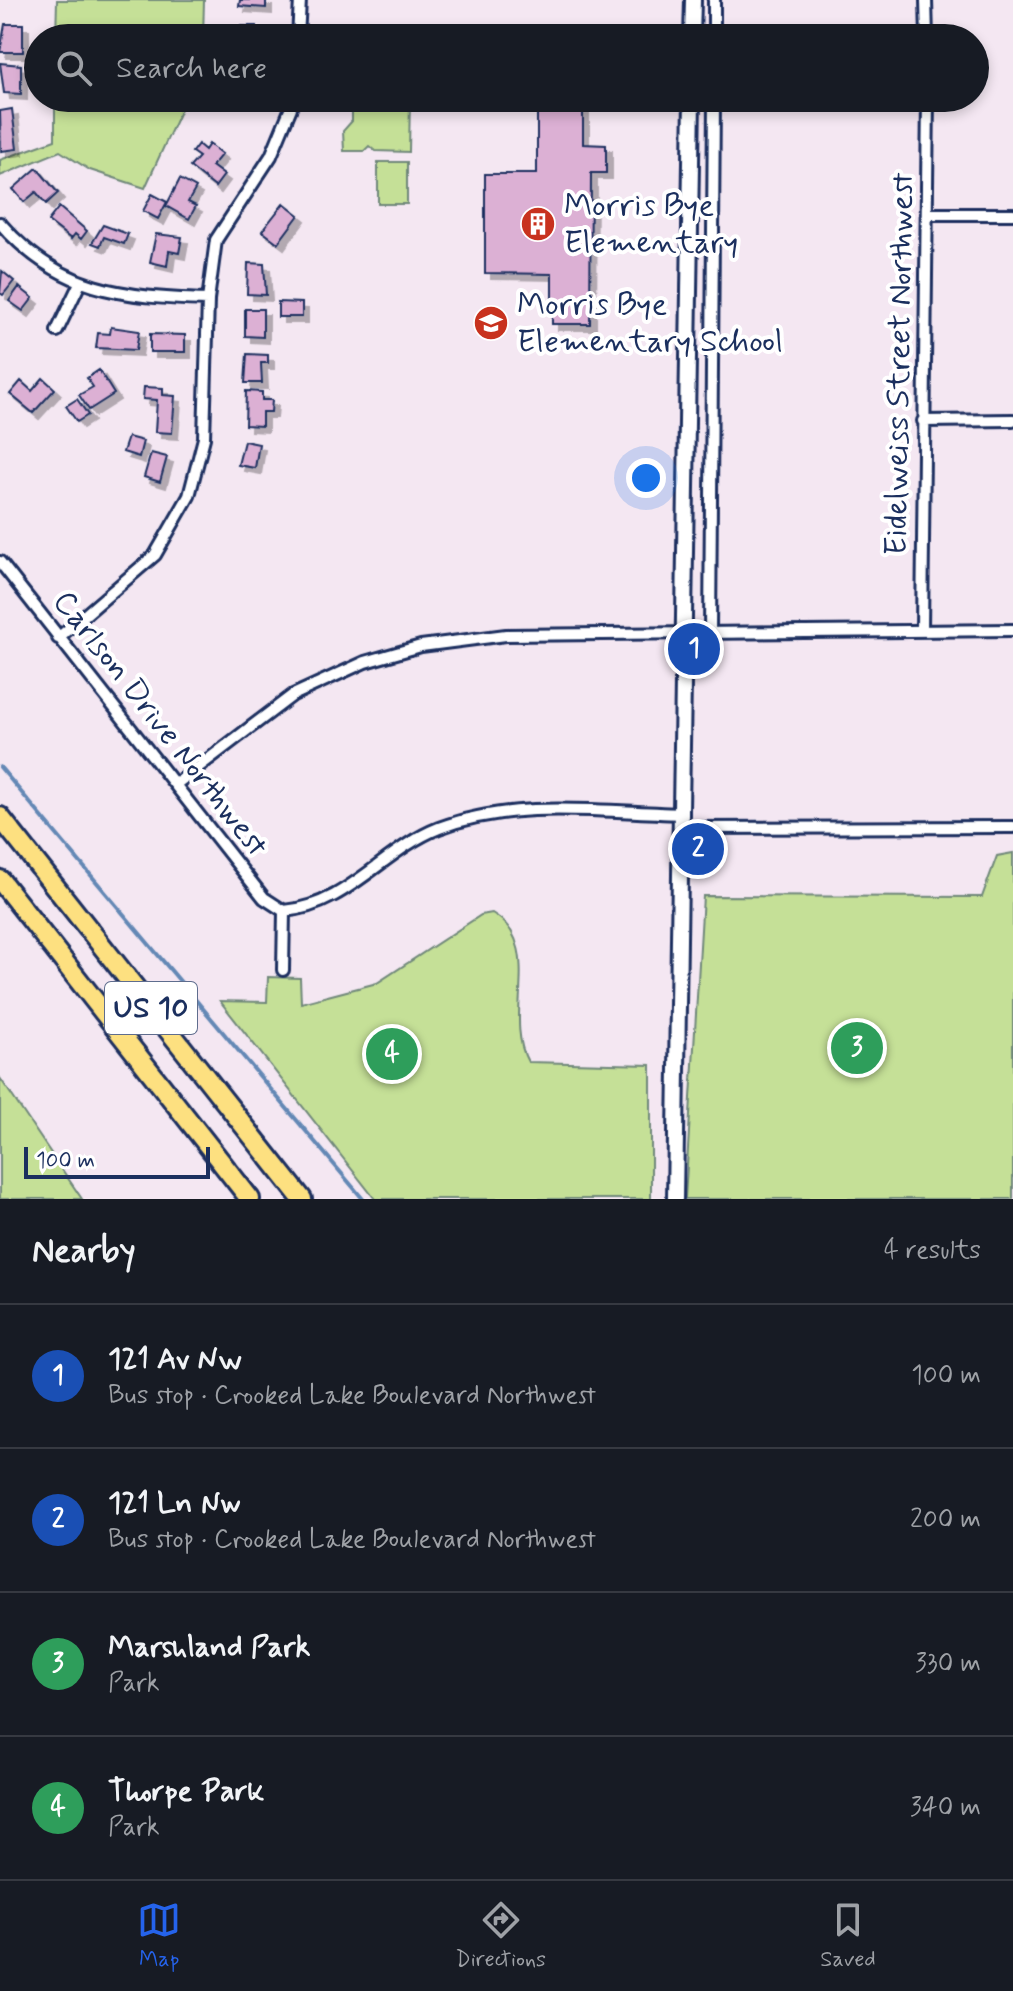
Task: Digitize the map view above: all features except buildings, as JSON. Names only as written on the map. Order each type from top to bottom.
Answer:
[{"type":"highway","name":"US 10","points":[[0,817],[302,1199]]},
{"type":"highway","name":"US 10","points":[[0,880],[250,1199]]},
{"type":"street","points":[[299,24],[300,0]]},
{"type":"street","points":[[692,24],[693,0]]},
{"type":"street","points":[[714,0],[714,24]]},
{"type":"street","points":[[926,0],[927,24]]},
{"type":"street","points":[[58,638],[155,555],[169,537],[189,496],[204,438],[208,300],[216,240],[271,156],[289,112]]},
{"type":"street","points":[[675,1199],[692,112]]},
{"type":"street","points":[[710,633],[714,112]]},
{"type":"street","name":"Eidelweiss Street Northwest","points":[[922,630],[928,112]]},
{"type":"street","points":[[928,214],[1013,214]]},
{"type":"street","points":[[0,223],[47,266],[80,283],[127,296],[208,300]]},
{"type":"street","points":[[57,331],[80,283]]},
{"type":"street","points":[[923,421],[1013,420]]},
{"type":"street","name":"Carlson Drive Northwest","points":[[0,562],[264,898],[284,911]]},
{"type":"street","points":[[176,784],[293,695],[365,662],[463,639],[1013,630]]},
{"type":"street","points":[[283,970],[284,911],[321,904],[403,847],[467,819],[538,811],[683,821],[1013,827]]},
{"type":"green space","points":[[57,0],[204,0],[203,24],[56,24]]},
{"type":"green space","points":[[55,112],[180,112],[145,188],[90,170],[60,151],[0,176],[0,160],[55,140]]},
{"type":"green space","points":[[352,112],[410,112],[409,152],[375,151],[369,146],[364,151],[344,151],[343,131],[352,121]]},
{"type":"green space","points":[[378,162],[407,162],[407,204],[378,204]]},
{"type":"green space","points":[[1013,853],[1013,1199],[685,1199],[703,896],[982,897],[997,856]]},
{"type":"green space","points":[[492,913],[508,927],[517,943],[520,962],[519,1023],[521,1043],[528,1062],[651,1065],[651,1199],[375,1199],[220,1001],[267,1002],[268,977],[300,978],[301,1003],[377,983],[481,915]]},
{"type":"green space","points":[[0,1078],[82,1199],[0,1199]]},
{"type":"waterway","points":[[0,767],[363,1199]]},
{"type":"place","name":"Morris Bye Elementary","points":[[538,224]]},
{"type":"place","name":"Morris Bye Elementary School","points":[[491,323]]},
{"type":"place","name":"121 Av Nw","points":[[694,649]]},
{"type":"place","name":"121 Ln Nw","points":[[698,849]]},
{"type":"place","name":"Marshland Park","points":[[857,1048]]},
{"type":"place","name":"Thorpe Park","points":[[392,1054]]}]
